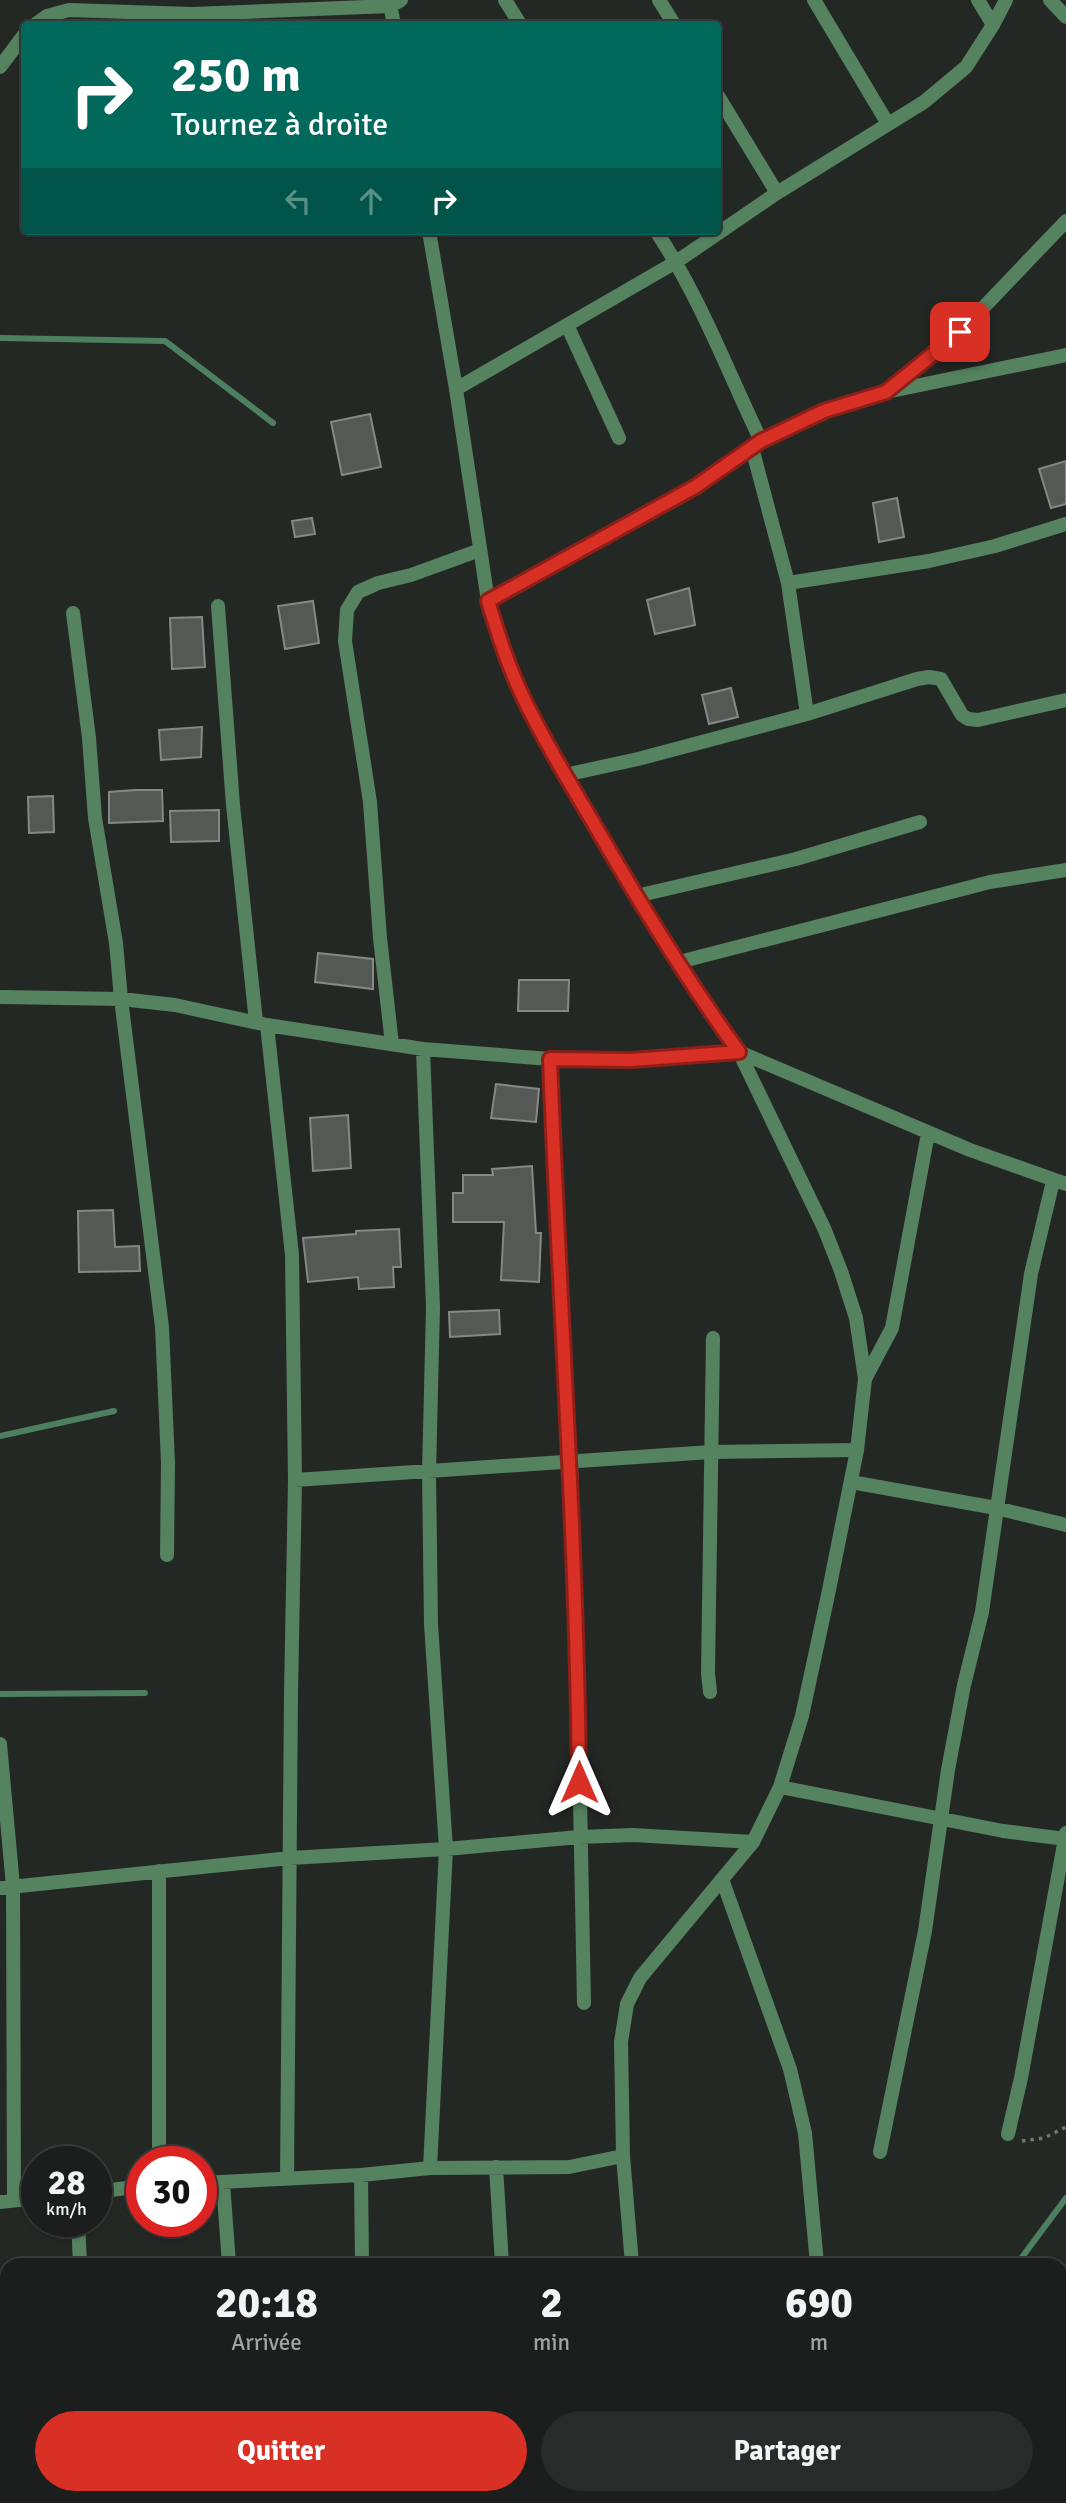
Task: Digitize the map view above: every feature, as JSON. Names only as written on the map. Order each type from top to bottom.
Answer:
[{"type":"street","points":[[505,0],[518,21]]},
{"type":"street","points":[[659,0],[672,21]]},
{"type":"street","points":[[814,0],[888,124]]},
{"type":"street","points":[[978,0],[993,25]]},
{"type":"street","points":[[721,231],[923,102],[966,67],[1006,0]]},
{"type":"street","points":[[1050,0],[1066,17]]},
{"type":"street","points":[[40,21],[47,16],[69,10],[192,14],[394,2],[394,21]]},
{"type":"street","points":[[0,67],[21,39]]},
{"type":"street","points":[[721,101],[777,193]]},
{"type":"street","points":[[886,392],[960,332],[1066,221]]},
{"type":"street","points":[[430,235],[488,601],[506,659],[565,775],[636,896],[706,1006],[739,1052],[824,1227],[841,1271],[856,1318],[865,1379],[857,1450],[802,1716],[779,1787],[753,1842],[640,1978],[628,2004],[621,2042],[623,2156],[632,2258]]},
{"type":"street","points":[[659,235],[708,321],[757,444],[788,583],[807,714]]},
{"type":"street","points":[[456,389],[676,262],[716,235]]},
{"type":"street","points":[[567,325],[619,438]]},
{"type":"street","points":[[488,601],[695,487],[757,444],[824,411],[886,392],[1066,355]]},
{"type":"street","points":[[788,583],[929,561],[995,546],[1066,524]]},
{"type":"street","points":[[392,1044],[380,938],[370,802],[345,641],[347,610],[358,592],[480,550]]},
{"type":"street","points":[[218,606],[233,805],[292,1255],[295,1480],[287,2179]]},
{"type":"street","points":[[73,613],[89,738],[95,818],[116,943],[162,1327],[168,1463],[167,1555]]},
{"type":"street","points":[[565,775],[638,759],[807,714],[885,687],[929,677],[941,680],[962,715],[968,719],[978,720],[1066,700]]},
{"type":"street","points":[[636,896],[796,859],[920,822]]},
{"type":"street","points":[[679,962],[990,882],[1066,870]]},
{"type":"street","points":[[0,997],[121,999],[175,1005],[261,1024],[423,1049],[550,1059],[631,1060],[739,1052],[928,1133],[1059,1182],[1031,1274],[982,1612],[964,1685],[925,1931],[880,2152]]},
{"type":"street","points":[[423,1049],[433,1307],[429,1473],[430,1624],[446,1850],[430,2168]]},
{"type":"street","points":[[550,1059],[578,1645],[579,1837],[584,2003]]},
{"type":"street","points":[[865,1379],[892,1328],[928,1133]]},
{"type":"street","points":[[710,1692],[708,1673],[713,1338]]},
{"type":"street","points":[[295,1480],[711,1452],[857,1450]]},
{"type":"street","points":[[850,1482],[996,1508],[1066,1525]]},
{"type":"street","points":[[1,1744],[7,1887],[7,2201]]},
{"type":"street","points":[[779,1787],[1003,1832],[1066,1837],[1008,2134]]},
{"type":"street","points":[[7,1887],[290,1857],[446,1850],[579,1837],[633,1835],[753,1842]]},
{"type":"street","points":[[159,1871],[159,2146]]},
{"type":"street","points":[[722,1879],[790,2069],[805,2133],[816,2258]]},
{"type":"street","points":[[217,2183],[361,2175],[430,2168],[569,2167],[623,2156]]},
{"type":"street","points":[[496,2167],[502,2258]]},
{"type":"street","points":[[361,2175],[362,2258]]},
{"type":"street","points":[[223,2183],[229,2258]]},
{"type":"street","points":[[79,2237],[80,2258]]},
{"type":"path","points":[[1008,2134],[1019,2142],[1044,2138],[1066,2127]]},
{"type":"building","points":[[370,414],[381,467],[342,475],[331,422]]},
{"type":"building","points":[[1066,461],[1066,504],[1051,508],[1039,469]]},
{"type":"building","points":[[897,498],[904,537],[879,542],[873,503]]},
{"type":"building","points":[[312,518],[315,534],[295,537],[292,521]]},
{"type":"building","points":[[689,588],[695,625],[655,634],[647,600]]},
{"type":"building","points":[[313,601],[319,643],[285,649],[278,606]]},
{"type":"building","points":[[202,617],[205,667],[172,669],[170,618]]},
{"type":"building","points":[[731,688],[738,717],[709,724],[702,695]]},
{"type":"building","points":[[202,727],[201,757],[161,760],[159,730]]},
{"type":"building","points":[[162,790],[163,821],[109,823],[109,792]]},
{"type":"building","points":[[53,796],[54,832],[29,833],[28,797]]},
{"type":"building","points":[[219,810],[219,841],[171,842],[170,811]]},
{"type":"building","points":[[318,953],[373,959],[373,989],[315,982]]},
{"type":"building","points":[[519,980],[569,980],[568,1011],[518,1011]]},
{"type":"building","points":[[496,1084],[539,1089],[536,1122],[491,1118]]},
{"type":"building","points":[[348,1115],[351,1168],[313,1171],[310,1118]]},
{"type":"building","points":[[532,1166],[536,1233],[541,1233],[539,1282],[501,1280],[504,1222],[453,1222],[453,1193],[463,1193],[463,1175],[493,1175],[492,1169]]},
{"type":"building","points":[[113,1210],[115,1247],[139,1246],[140,1271],[79,1272],[78,1211]]},
{"type":"building","points":[[399,1229],[401,1267],[393,1267],[394,1287],[359,1289],[358,1277],[308,1282],[303,1238]]},
{"type":"building","points":[[499,1310],[500,1334],[450,1337],[449,1312]]},
{"type":"waterway","points":[[0,338],[165,341],[273,423]]},
{"type":"waterway","points":[[0,1436],[114,1411]]},
{"type":"waterway","points":[[0,1694],[145,1693]]},
{"type":"waterway","points":[[1021,2258],[1066,2198]]},
{"type":"route","points":[[579,1782],[578,1645],[571,1462],[561,1320],[550,1059],[631,1060],[739,1052],[706,1006],[636,896],[565,775],[506,659],[488,601],[695,487],[761,441],[824,411],[886,392],[960,332]]}]
